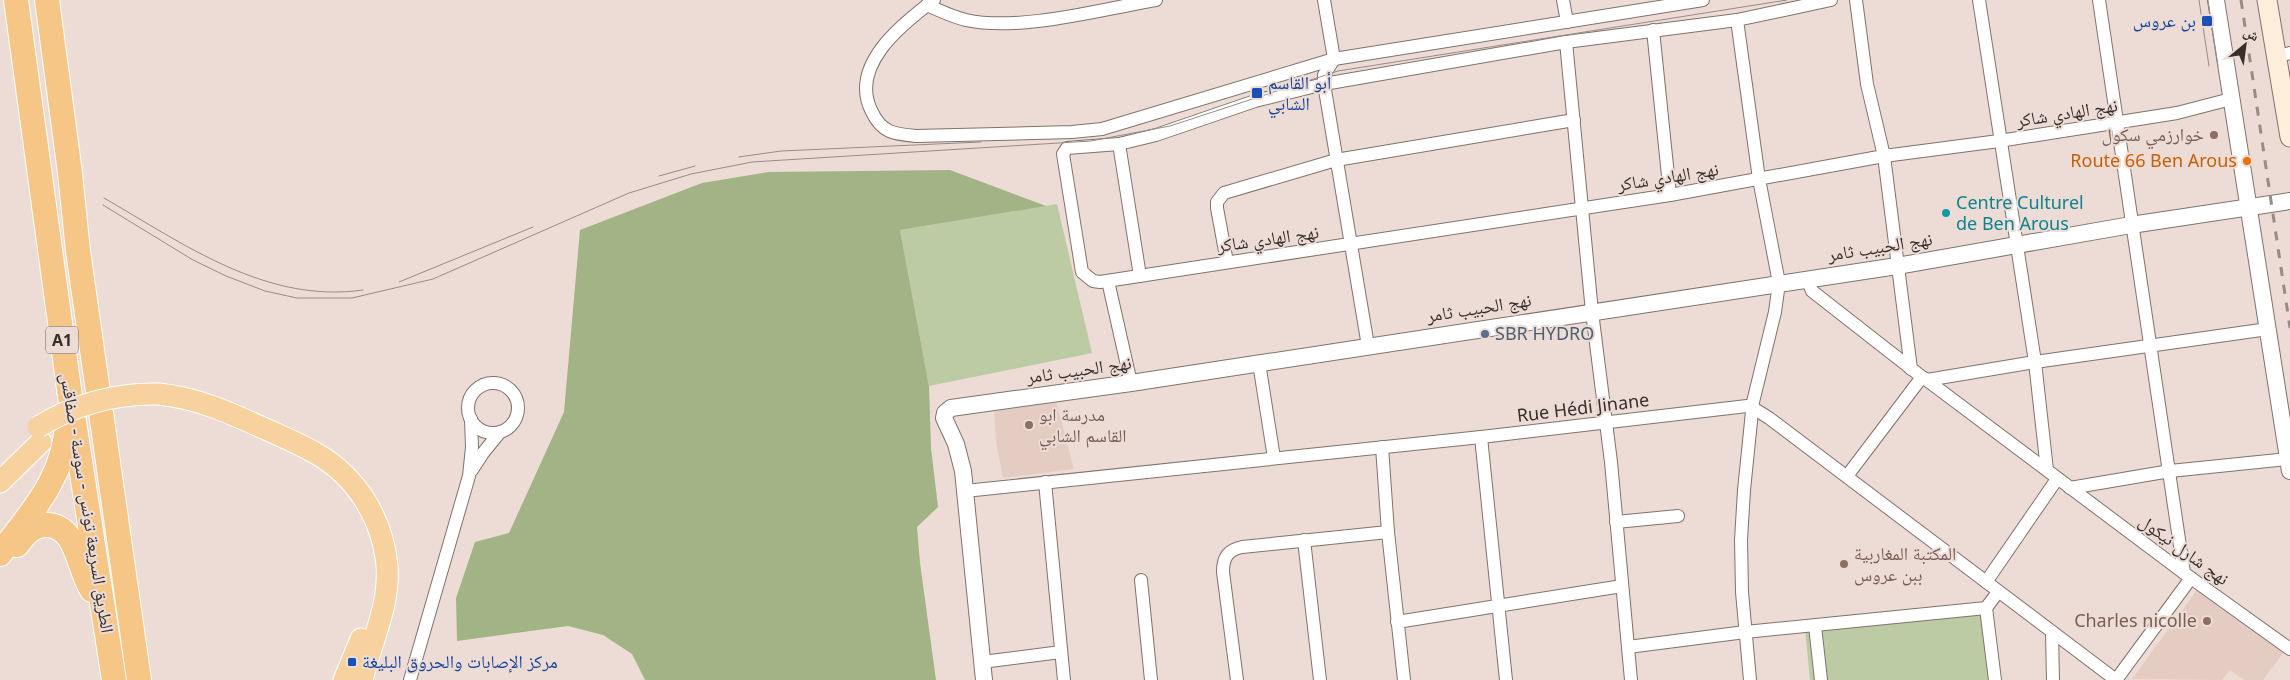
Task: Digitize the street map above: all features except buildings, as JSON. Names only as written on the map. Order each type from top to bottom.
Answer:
[{"type":"highway","name":"الطريق السريعة تونس - سوسة - صفاقس","points":[[16,0],[70,396],[114,680]]},
{"type":"highway","name":"الطريق السريعة تونس - سوسة - صفاقس","points":[[47,0],[70,173],[78,251],[140,680]]},
{"type":"highway","points":[[0,461],[15,445],[39,434],[76,407],[103,399],[131,394],[159,400],[210,417],[301,460],[334,483],[362,518],[373,551],[374,584],[363,633],[344,680]]},
{"type":"highway","points":[[0,554],[44,495],[55,477],[66,440],[70,396]]},
{"type":"highway","points":[[159,400],[187,398],[217,406],[306,448],[339,470],[357,489],[377,524],[387,566],[386,595],[362,680]]},
{"type":"highway","points":[[0,482],[39,434]]},
{"type":"highway","points":[[0,569],[26,533],[39,526],[59,528],[70,538],[86,579],[103,606]]},
{"type":"main road","points":[[2267,0],[2283,55],[2290,137]]},
{"type":"street","points":[[1156,0],[1121,3],[1019,23],[966,20],[931,3],[886,42],[877,56],[868,79],[867,103],[876,120],[885,130],[898,135],[1072,132],[1102,129],[1334,59],[1704,0]]},
{"type":"street","points":[[1324,0],[1334,59],[1324,75],[1324,84],[1349,245],[1368,346]]},
{"type":"street","points":[[1563,0],[1567,22]]},
{"type":"street","points":[[1140,276],[1119,144],[1156,135],[1255,101],[1324,84],[1566,42],[1737,20],[1831,0]]},
{"type":"street","points":[[1856,0],[1868,84],[1884,156],[1911,368]]},
{"type":"street","points":[[1979,0],[1999,141],[2035,362],[2047,470]]},
{"type":"street","points":[[1753,408],[1847,476],[2116,680],[2187,575],[2131,225],[2118,122],[2099,0]]},
{"type":"street","points":[[2070,488],[2170,471],[2289,465],[2216,0]]},
{"type":"street","points":[[1737,20],[1760,179],[1779,283],[1775,312],[1753,408],[1740,540],[1750,680]]},
{"type":"street","points":[[1653,30],[1670,195]]},
{"type":"street","points":[[1566,42],[1592,312],[1607,423],[1631,680]]},
{"type":"street","name":"نهج الهادي شاكر","points":[[1119,144],[1067,148],[1064,150],[1082,272],[1093,281],[1108,281],[1349,245],[1583,207],[1670,195],[1884,156],[2177,114],[2231,99]]},
{"type":"street","points":[[1226,262],[1217,208],[1217,202],[1224,193],[1336,160],[1574,120]]},
{"type":"street","name":"نهج الحبيب ثامر","points":[[984,680],[961,458],[944,418],[948,410],[1897,266],[2131,225],[2290,201]]},
{"type":"street","name":"نهج شارل نيكول","points":[[1807,279],[1812,291],[1925,379],[2057,479],[2290,649]]},
{"type":"street","points":[[1108,281],[1131,383]]},
{"type":"street","points":[[1847,476],[1925,379],[2268,329]]},
{"type":"street","points":[[1259,363],[1274,458]]},
{"type":"street","points":[[410,680],[469,476],[472,448],[471,418],[468,404],[475,391],[488,384],[504,386],[516,397],[518,414],[514,422],[500,432],[482,453],[469,476]]},
{"type":"street","name":"Rue Hédi Jinane","points":[[965,491],[1481,437],[1736,406],[1753,408]]},
{"type":"street","points":[[471,418],[483,431],[500,432]]},
{"type":"street","points":[[1481,437],[1506,680]]},
{"type":"street","points":[[1382,447],[1388,532],[1404,680]]},
{"type":"street","points":[[1986,582],[2057,479]]},
{"type":"street","points":[[1045,482],[1064,680]]},
{"type":"street","points":[[1616,522],[1678,516]]},
{"type":"street","points":[[1237,680],[1223,563],[1227,555],[1234,549],[1242,547],[1388,532]]},
{"type":"street","points":[[1304,540],[1320,680]]},
{"type":"street","points":[[1141,580],[1151,680]]},
{"type":"street","points":[[1398,622],[1622,586]]},
{"type":"street","points":[[1995,680],[1986,608],[1998,592]]},
{"type":"street","points":[[1628,647],[1746,632],[1986,608]]},
{"type":"street","points":[[1815,626],[1821,680]]},
{"type":"street","points":[[2052,632],[2054,680]]},
{"type":"street","points":[[982,662],[1061,652]]},
{"type":"shaded area","name":"مدرسة ابو القاسم الشابي","points":[[1056,401],[1074,469],[1003,478],[996,441],[994,408]]},
{"type":"shaded area","name":"Charles nicolle","points":[[2197,590],[2284,652],[2263,680],[2244,680],[2230,670],[2222,680],[2132,679]]},
{"type":"green space","points":[[950,170],[1046,206],[900,230],[929,386],[931,448],[938,507],[917,527],[936,680],[645,680],[632,654],[603,635],[568,626],[457,641],[456,598],[475,542],[509,533],[564,412],[580,230],[702,183],[768,172]]},
{"type":"green space","points":[[1057,204],[1092,353],[929,386],[900,230]]},
{"type":"green space","points":[[1988,611],[1995,680],[1810,680],[1805,628]]},
{"type":"tram line","points":[[103,205],[193,260],[226,276],[265,291],[297,298],[352,298],[433,279],[629,193],[691,174],[752,162],[1091,141],[1170,126],[1338,71],[1787,0]]},
{"type":"tram line","points":[[2199,0],[2209,66]]},
{"type":"tram line","points":[[2208,0],[2218,66]]},
{"type":"tram line","points":[[739,157],[781,151],[981,142]]},
{"type":"tram line","points":[[659,176],[695,166]]},
{"type":"tram line","points":[[104,198],[196,251],[260,279],[293,288],[327,292],[363,290]]},
{"type":"tram line","points":[[399,282],[533,227]]},
{"type":"railway","points":[[2241,0],[2290,328]]},
{"type":"place","name":"بن عروس","points":[[2207,21]]},
{"type":"place","name":"أبو القاسم الشابي","points":[[1257,93]]},
{"type":"place","name":"خوارزمي سكول","points":[[2214,135]]},
{"type":"place","name":"Route 66 Ben Arous","points":[[2247,161]]},
{"type":"place","name":"Centre Culturel de Ben Arous","points":[[1946,213]]},
{"type":"place","name":"SBR HYDRO","points":[[1485,334]]},
{"type":"place","name":"مدرسة ابو القاسم الشابي","points":[[1029,425]]},
{"type":"place","name":"المكتبة المغاربية ببن عروس","points":[[1844,564]]},
{"type":"place","name":"Charles nicolle","points":[[2207,621]]},
{"type":"place","name":"مركز الإصابات والحروق البليغة","points":[[352,662]]}]
